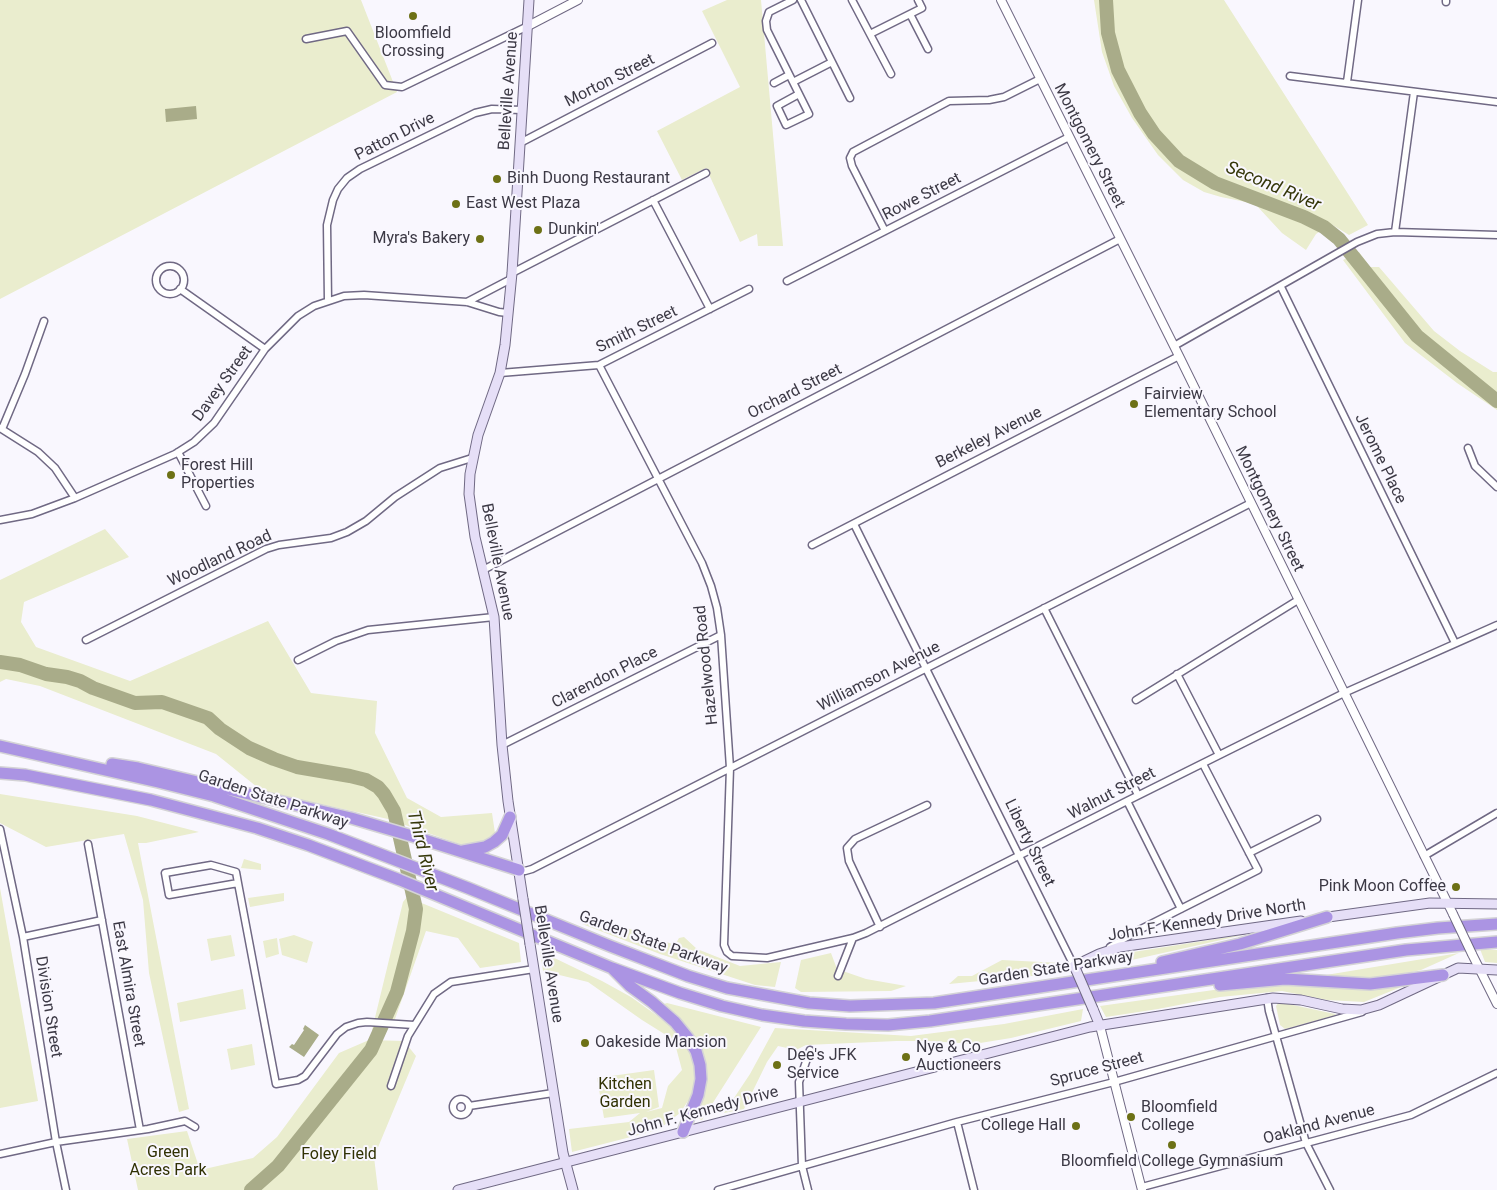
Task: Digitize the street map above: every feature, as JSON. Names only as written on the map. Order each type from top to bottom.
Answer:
[{"type":"highway","name":"Garden State Parkway","points":[[0,746],[214,796],[328,834],[688,976],[727,988],[809,1003],[850,1006],[940,1002],[1397,933],[1497,924]]},
{"type":"highway","points":[[27,751],[138,768],[386,828],[519,870]]},
{"type":"highway","name":"Garden State Parkway","points":[[0,773],[25,775],[96,789],[202,813],[308,845],[400,880],[612,968],[680,993],[722,1006],[762,1015],[846,1024],[888,1025],[930,1022],[1406,950],[1497,942]]},
{"type":"highway","points":[[461,851],[485,847],[494,842],[502,836],[510,817]]},
{"type":"highway","points":[[1079,982],[1240,944],[1327,917]]},
{"type":"highway","points":[[612,968],[630,986],[652,1002],[674,1022],[696,1051],[701,1079],[698,1095],[683,1132]]},
{"type":"highway","points":[[1079,1000],[1268,980],[1370,984],[1443,975]]},
{"type":"main road","name":"Belleville Avenue","points":[[529,0],[508,313],[500,373],[472,458],[470,481],[471,514],[494,617],[502,745],[510,817],[553,1093],[565,1164],[573,1190]]},
{"type":"main road","name":"John F. Kennedy Drive North","points":[[1075,968],[1099,954],[1127,946],[1421,904],[1497,904]]},
{"type":"main road","name":"Liberty Street","points":[[1075,968],[1100,1026]]},
{"type":"main road","name":"Spruce Street","points":[[1379,1005],[1458,968],[1497,970]]},
{"type":"main road","name":"John F. Kennedy Drive","points":[[458,1190],[1100,1026],[1267,998],[1294,999],[1348,1010],[1360,1010],[1379,1005]]},
{"type":"street","points":[[306,38],[347,31],[385,85],[402,87],[578,0]]},
{"type":"street","points":[[793,0],[769,12],[766,21],[767,30],[792,82],[799,94],[809,114],[786,125],[776,106],[799,94]]},
{"type":"street","points":[[801,0],[850,98]]},
{"type":"street","points":[[852,0],[891,74]]},
{"type":"street","points":[[870,34],[922,8],[918,0]]},
{"type":"street","name":"Montgomery Street","points":[[1000,0],[1174,346],[1497,1004]]},
{"type":"street","points":[[1347,82],[1358,0]]},
{"type":"street","points":[[910,14],[928,49]]},
{"type":"street","name":"Morton Street","points":[[520,143],[712,44]]},
{"type":"street","points":[[792,82],[832,62]]},
{"type":"street","points":[[774,83],[789,75]]},
{"type":"street","points":[[1290,76],[1497,102]]},
{"type":"street","points":[[885,231],[852,166],[850,158],[853,152],[950,101],[989,100],[1004,97],[1040,79]]},
{"type":"street","points":[[1395,232],[1414,92]]},
{"type":"street","name":"Patton Drive","points":[[328,301],[327,225],[333,200],[338,189],[347,178],[360,169],[475,113],[492,109],[522,110]]},
{"type":"street","name":"Rowe Street","points":[[788,281],[1069,137]]},
{"type":"street","points":[[467,302],[511,276],[706,173]]},
{"type":"street","points":[[653,200],[710,309]]},
{"type":"street","points":[[1174,346],[1357,242],[1377,234],[1395,232],[1497,235]]},
{"type":"street","name":"Orchard Street","points":[[483,570],[1120,239]]},
{"type":"street","points":[[167,266],[178,268],[183,278],[180,289],[176,292],[168,293],[160,289],[156,282],[156,277],[160,269],[167,266]]},
{"type":"street","name":"Jerome Place","points":[[1280,287],[1455,644]]},
{"type":"street","points":[[180,289],[265,349]]},
{"type":"street","name":"Smith Street","points":[[500,373],[600,365],[750,289]]},
{"type":"street","name":"Davey Street","points":[[0,520],[32,514],[76,498],[178,452],[194,442],[214,423],[265,349],[298,316],[314,306],[344,296],[364,295],[467,302],[508,313]]},
{"type":"street","points":[[44,321],[25,374],[1,428],[38,452],[55,468],[76,498]]},
{"type":"street","name":"Berkeley Avenue","points":[[812,545],[1178,356]]},
{"type":"street","name":"Hazelwood Road","points":[[600,365],[659,478],[712,586],[721,635],[730,768],[724,945],[727,952],[732,956]]},
{"type":"street","points":[[1468,448],[1475,466],[1497,487]]},
{"type":"street","points":[[178,452],[206,506]]},
{"type":"street","name":"Woodland Road","points":[[86,640],[266,550],[279,545],[331,538],[347,532],[366,521],[395,497],[440,468],[472,458]]},
{"type":"street","name":"Williamson Avenue","points":[[519,870],[526,871],[532,869],[1251,502]]},
{"type":"street","name":"Liberty Street","points":[[854,524],[1075,968]]},
{"type":"street","points":[[1136,700],[1298,600]]},
{"type":"street","points":[[1044,608],[1138,795]]},
{"type":"street","points":[[298,660],[336,640],[368,630],[494,617]]},
{"type":"street","name":"Walnut Street","points":[[732,956],[767,958],[853,938],[880,927],[1138,795],[1344,693],[1497,625]]},
{"type":"street","name":"Clarendon Place","points":[[502,745],[721,635]]},
{"type":"street","points":[[1177,674],[1219,755]]},
{"type":"street","points":[[1099,954],[1132,934],[1258,870],[1203,764]]},
{"type":"street","points":[[1127,801],[1181,909]]},
{"type":"street","points":[[880,927],[849,861],[847,848],[855,839],[926,805]]},
{"type":"street","points":[[1424,856],[1497,813]]},
{"type":"street","points":[[1249,853],[1317,819]]},
{"type":"street","name":"Division Street","points":[[0,829],[22,937],[56,1142],[66,1190]]},
{"type":"street","name":"East Almira Street","points":[[88,844],[140,1130]]},
{"type":"street","points":[[238,883],[169,895],[165,873],[211,865],[236,872],[276,1084],[298,1080],[306,1076],[337,1034],[346,1027],[367,1022],[414,1025]]},
{"type":"street","points":[[22,937],[102,920]]},
{"type":"street","points":[[838,976],[853,938]]},
{"type":"street","points":[[391,1086],[408,1036],[434,994],[451,982],[534,969]]},
{"type":"street","points":[[1267,998],[1306,1143],[1330,1190]]},
{"type":"street","name":"Spruce Street","points":[[718,1190],[957,1122],[1114,1082],[1337,1020],[1379,1005]]},
{"type":"street","name":"Liberty Street","points":[[1100,1026],[1142,1189]]},
{"type":"street","points":[[808,1190],[802,1166],[799,1082],[810,1050]]},
{"type":"street","name":"Oakland Avenue","points":[[1142,1189],[1411,1115],[1497,1072]]},
{"type":"street","points":[[469,1106],[553,1093]]},
{"type":"street","points":[[0,1154],[56,1142],[140,1130],[185,1121],[195,1127]]},
{"type":"street","points":[[957,1122],[974,1190]]},
{"type":"green space","points":[[0,0],[361,0],[397,92],[0,299]]},
{"type":"green space","points":[[727,0],[761,0],[783,246],[758,246],[757,234],[740,242],[706,168],[682,180],[657,131],[740,87],[702,11]]},
{"type":"green space","points":[[1094,0],[1224,0],[1368,225],[1349,235],[1331,224],[1316,234],[1306,250],[1282,233],[1257,206],[1204,192],[1183,180],[1158,155],[1132,118],[1114,86],[1102,52]]},
{"type":"green space","points":[[1359,252],[1370,267],[1379,267],[1434,331],[1460,351],[1493,372],[1497,372],[1497,410],[1457,383],[1405,343],[1343,260]]},
{"type":"green space","points":[[105,529],[129,557],[24,602],[21,622],[36,647],[130,681],[268,621],[311,693],[377,701],[375,733],[407,798],[441,817],[492,813],[495,833],[480,844],[462,845],[388,819],[262,791],[216,754],[40,686],[6,679],[0,682],[0,580]]},
{"type":"green space","points":[[0,794],[137,816],[199,832],[138,843],[189,1109],[179,1112],[149,973],[143,900],[124,834],[46,847],[0,823]]},
{"type":"green space","points":[[244,859],[261,864],[261,870],[241,868]]},
{"type":"green space","points":[[0,888],[38,1101],[0,1108]]},
{"type":"green space","points":[[284,893],[284,901],[250,907],[248,898]]},
{"type":"green space","points":[[407,897],[519,943],[521,962],[480,968],[458,938],[426,931],[395,1019],[387,1029],[372,1030],[403,902]]},
{"type":"green space","points":[[587,914],[675,945],[679,938],[684,937],[697,949],[740,966],[781,962],[775,987],[755,985],[660,954],[582,924]]},
{"type":"green space","points":[[1248,934],[1087,970],[1114,955]]},
{"type":"green space","points":[[231,935],[235,956],[211,961],[207,939]]},
{"type":"green space","points":[[294,935],[313,942],[307,963],[282,955],[279,939]]},
{"type":"green space","points":[[277,938],[279,954],[266,958],[263,941]]},
{"type":"green space","points":[[1480,949],[1497,950],[1497,963],[1485,962]]},
{"type":"green space","name":"Kitchen Garden","points":[[540,951],[631,997],[666,1022],[689,1047],[695,1069],[694,1092],[680,1113],[658,1130],[572,1152],[569,1129],[629,1122],[640,1113],[604,1118],[597,1078],[654,1070],[659,1107],[646,1112],[662,1108],[668,1086],[682,1070],[674,1040],[588,982],[543,971]]},
{"type":"green space","points":[[831,953],[837,969],[866,979],[906,986],[891,991],[801,992],[795,988],[801,960]]},
{"type":"green space","points":[[1459,953],[1421,970],[1381,979],[1326,975]]},
{"type":"green space","points":[[1002,960],[1061,963],[1066,970],[1032,976],[949,984],[958,976],[972,976]]},
{"type":"green space","points":[[1287,983],[1411,983],[1364,1002],[1327,1000],[1282,991],[1220,997],[1106,1017],[1100,1006],[1242,986]]},
{"type":"green space","points":[[243,989],[246,1009],[180,1022],[177,1003]]},
{"type":"green space","points":[[1279,1002],[1336,1015],[1285,1029],[1280,1025],[1276,1006]]},
{"type":"green space","points":[[667,1003],[761,1027],[702,1120],[694,1117],[704,1064],[661,1005]]},
{"type":"green space","points":[[1083,1009],[1081,1021],[1011,1038],[974,1044],[897,1041],[806,1045],[796,1050],[778,1046],[767,1062],[744,1109],[724,1113],[750,1074],[775,1028],[911,1036],[1004,1024]]},
{"type":"green space","points":[[369,1040],[404,1041],[416,1056],[374,1157],[378,1190],[138,1190],[127,1139],[187,1131],[200,1170],[253,1158],[277,1137],[339,1053]]},
{"type":"green space","points":[[252,1044],[255,1065],[231,1070],[227,1049]]},
{"type":"shaded area","points":[[196,106],[197,119],[166,122],[165,109]]},
{"type":"shaded area","points":[[305,1025],[319,1035],[304,1057],[289,1047],[292,1044],[294,1045],[304,1030]]},
{"type":"waterway","name":"Second River","points":[[1106,0],[1108,33],[1118,70],[1140,113],[1154,134],[1179,161],[1215,183],[1304,217],[1324,227],[1339,239],[1417,336],[1497,401]]},
{"type":"waterway","name":"Third River","points":[[0,662],[20,665],[46,674],[67,677],[135,703],[162,702],[208,718],[220,729],[249,748],[274,759],[297,767],[366,780],[378,787],[394,811],[416,909],[413,931],[397,992],[371,1050],[278,1166],[251,1190]]},
{"type":"place","name":"Bloomfield Crossing","points":[[413,16]]},
{"type":"place","name":"Binh Duong Restaurant","points":[[497,179]]},
{"type":"place","name":"East West Plaza","points":[[456,204]]},
{"type":"place","name":"Dunkin'","points":[[538,230]]},
{"type":"place","name":"Myra's Bakery","points":[[480,239]]},
{"type":"place","name":"Fairview Elementary School","points":[[1134,404]]},
{"type":"place","name":"Forest Hill Properties","points":[[171,475]]},
{"type":"place","name":"Pink Moon Coffee","points":[[1456,887]]},
{"type":"place","name":"Oakeside Mansion","points":[[585,1043]]},
{"type":"place","name":"Nye & Co Auctioneers","points":[[906,1057]]},
{"type":"place","name":"Dee's JFK Service","points":[[777,1065]]},
{"type":"place","name":"Bloomfield College","points":[[1131,1117]]},
{"type":"place","name":"College Hall","points":[[1076,1126]]},
{"type":"place","name":"Bloomfield College Gymnasium","points":[[1172,1145]]},
{"type":"park label","name":"Foley Field","points":[[339,1155]]},
{"type":"park label","name":"Green Acres Park","points":[[168,1162]]}]
